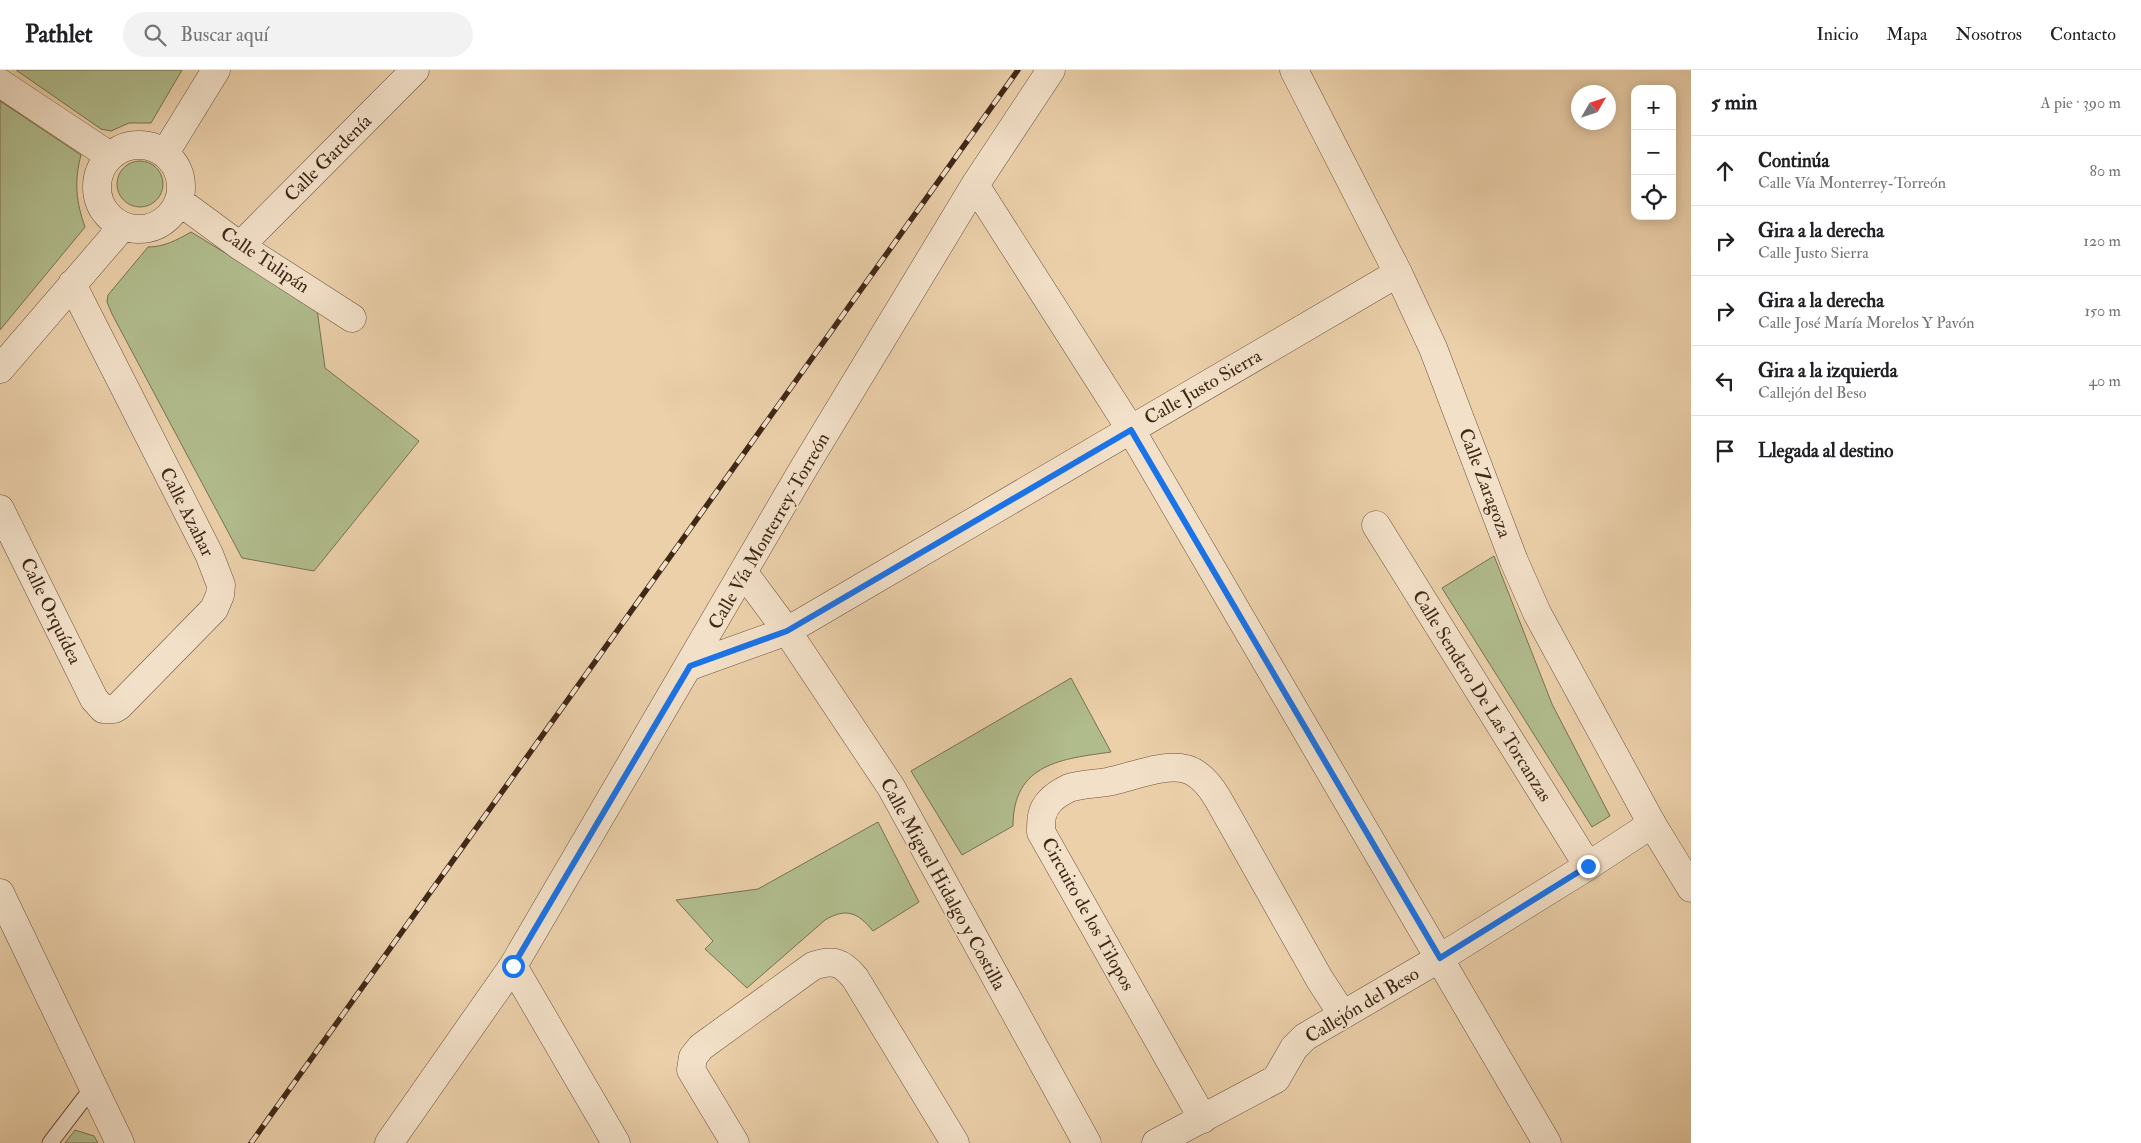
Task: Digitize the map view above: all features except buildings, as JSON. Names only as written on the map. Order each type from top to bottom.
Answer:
[{"type":"street","points":[[165,153],[216,70]]},
{"type":"street","name":"Calle Gardenía","points":[[240,246],[415,70]]},
{"type":"street","name":"Calle Vía Monterrey-Torreón","points":[[389,1143],[513,966],[690,666],[802,471],[975,185],[1051,70]]},
{"type":"street","name":"Calle Zaragoza","points":[[1294,70],[1398,272],[1433,348],[1514,561],[1537,613],[1652,824],[1691,888]]},
{"type":"street","points":[[0,83],[110,156]]},
{"type":"street","points":[[131,145],[149,146],[165,153],[174,162],[180,175],[182,188],[180,201],[173,213],[162,222],[150,228],[136,229],[123,226],[111,218],[102,207],[97,194],[97,180],[102,167],[110,156],[120,149],[131,145]]},
{"type":"street","points":[[975,185],[1131,430],[1547,1143]]},
{"type":"street","name":"Calle Tulipán","points":[[180,201],[240,246],[352,318]]},
{"type":"street","points":[[0,369],[123,226]]},
{"type":"street","name":"Calle Justo Sierra","points":[[690,666],[787,631],[1398,272]]},
{"type":"street","name":"Calle Azahar","points":[[72,284],[209,554],[221,584],[218,600],[206,619],[119,706],[106,710]]},
{"type":"street","name":"Calle Orquídea","points":[[0,509],[94,699],[100,707],[106,710]]},
{"type":"street","name":"Calle Sendero De Las Torcanzas","points":[[1376,525],[1588,866]]},
{"type":"street","name":"Calle Miguel Hidalgo y Costilla","points":[[744,573],[787,631],[891,787],[1087,1143]]},
{"type":"street","name":"Circuito de los Tilopos","points":[[1202,1119],[1041,832],[1041,815],[1050,801],[1059,794],[1071,788],[1109,782],[1134,774],[1174,767],[1188,769],[1198,775],[1211,787],[1320,980],[1343,1014]]},
{"type":"street","name":"Callejón del Beso","points":[[1156,1143],[1276,1079],[1299,1042],[1343,1014],[1440,958],[1652,824]]},
{"type":"street","points":[[0,893],[120,1143]]},
{"type":"street","points":[[735,1143],[691,1070],[693,1057],[701,1047],[814,966],[824,962],[836,962],[846,966],[855,978],[955,1143]]},
{"type":"street","points":[[513,966],[616,1143]]},
{"type":"lane","points":[[50,1143],[92,1088]]},
{"type":"green space","points":[[16,70],[182,70],[151,123],[129,123],[111,131],[101,129]]},
{"type":"green space","points":[[0,101],[81,155],[77,174],[77,191],[85,227],[0,330]]},
{"type":"green space","points":[[140,161],[153,165],[159,171],[163,184],[159,197],[153,203],[140,207],[127,203],[121,197],[117,184],[121,171],[127,165]]},
{"type":"green space","points":[[191,232],[317,309],[325,368],[419,441],[314,571],[242,558],[107,302],[108,295],[148,247],[165,244]]},
{"type":"green space","points":[[1494,556],[1552,704],[1610,816],[1592,827],[1442,588]]},
{"type":"green space","points":[[1071,678],[1111,752],[1058,762],[1044,768],[1031,777],[1021,789],[1015,805],[1013,826],[962,855],[911,771]]},
{"type":"green space","points":[[878,822],[919,902],[873,931],[862,920],[852,914],[840,914],[825,920],[747,988],[705,949],[713,941],[676,900],[758,889]]},
{"type":"green space","points":[[75,1130],[94,1136],[98,1143],[65,1143]]},
{"type":"railway","points":[[251,1143],[1018,70]]},
{"type":"route","points":[[513,966],[690,666],[787,631],[1131,430],[1440,958],[1588,866]]}]
